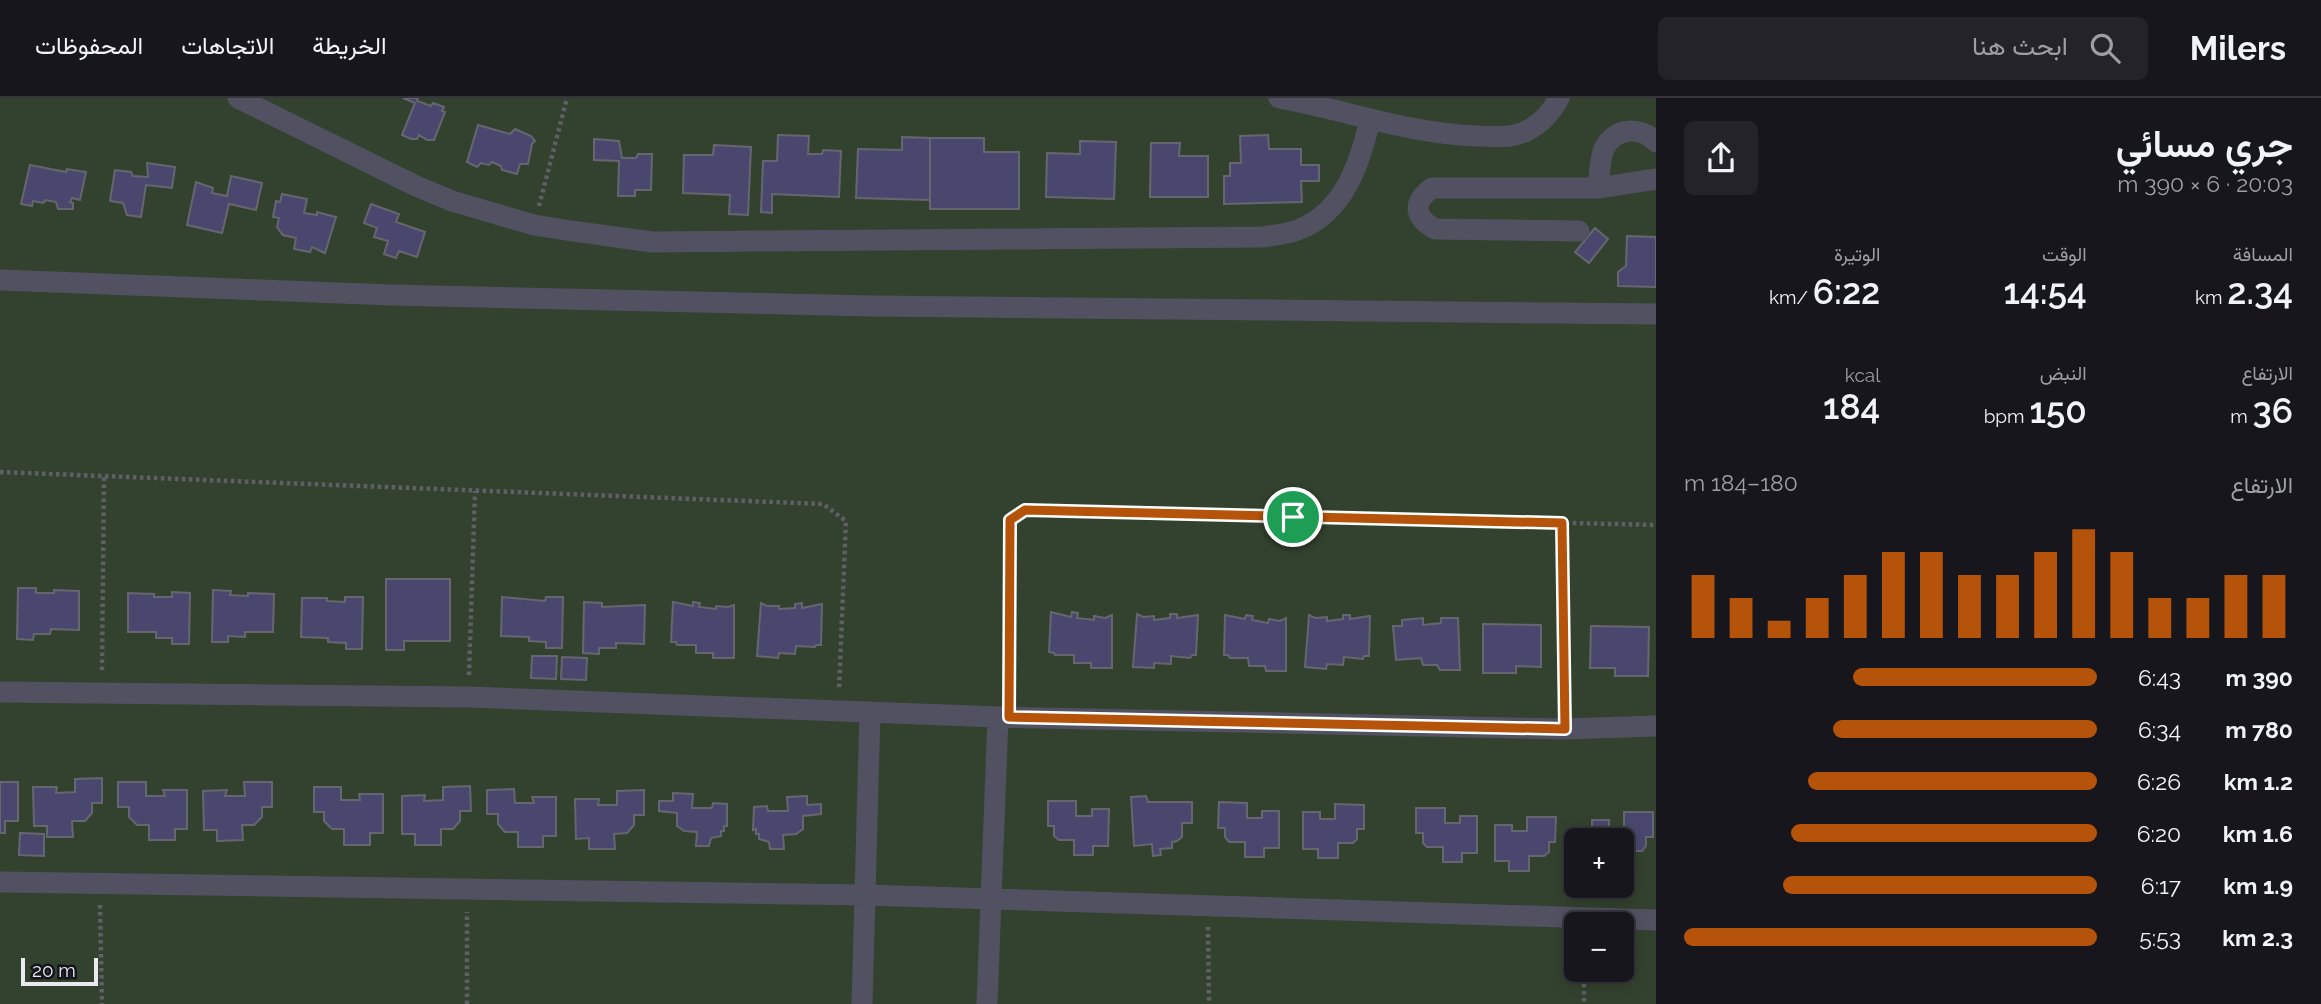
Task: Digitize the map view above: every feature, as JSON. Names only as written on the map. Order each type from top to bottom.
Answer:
[{"type":"street","points":[[238,98],[452,201],[534,225],[652,242],[1263,237],[1300,229],[1325,214],[1346,189],[1362,155],[1370,120]]},
{"type":"street","points":[[1279,98],[1445,135],[1516,135],[1536,126],[1552,111],[1559,98]]},
{"type":"street","points":[[1598,188],[1603,152],[1611,139],[1618,134],[1636,131],[1645,133],[1656,142]]},
{"type":"street","points":[[1579,231],[1435,229],[1423,223],[1417,210],[1421,196],[1432,187],[1598,188],[1656,179]]},
{"type":"street","points":[[4,282],[858,306],[1656,314]]},
{"type":"street","points":[[0,692],[469,697],[1003,717],[1565,729],[1656,726]]},
{"type":"street","points":[[862,1004],[870,712]]},
{"type":"street","points":[[987,1004],[989,899],[1003,717]]},
{"type":"street","points":[[0,882],[865,895],[1656,920]]},
{"type":"path","points":[[534,225],[567,98]]},
{"type":"path","points":[[0,472],[823,504],[846,521],[838,711]]},
{"type":"path","points":[[102,692],[104,476]]},
{"type":"path","points":[[469,697],[474,491]]},
{"type":"path","points":[[1003,717],[1010,520],[1025,510],[1656,525]]},
{"type":"path","points":[[1562,523],[1565,729]]},
{"type":"path","points":[[99,883],[102,1004]]},
{"type":"path","points":[[467,890],[467,1004]]},
{"type":"path","points":[[1208,905],[1209,1004]]},
{"type":"path","points":[[1584,982],[1584,1004]]},
{"type":"green space","points":[[0,98],[1656,98],[1656,1004],[0,1004]]},
{"type":"building","points":[[403,98],[418,98],[417,101],[431,106],[433,103],[444,107],[442,111],[445,112],[434,140],[427,140],[419,135],[417,139],[411,139],[402,135],[415,103]]},
{"type":"building","points":[[478,125],[510,134],[515,129],[531,136],[535,141],[528,164],[520,164],[517,174],[502,170],[501,166],[492,162],[489,165],[481,163],[477,167],[467,162]]},
{"type":"building","points":[[778,135],[809,136],[808,154],[822,154],[823,150],[841,151],[839,197],[772,194],[772,213],[761,212],[763,161],[777,161]]},
{"type":"building","points":[[1268,135],[1269,149],[1301,149],[1301,165],[1319,165],[1319,181],[1301,181],[1302,202],[1224,204],[1224,176],[1230,176],[1230,163],[1241,163],[1240,136]]},
{"type":"building","points":[[902,137],[930,138],[930,200],[856,198],[858,149],[902,150]]},
{"type":"building","points":[[930,138],[984,138],[984,152],[1019,152],[1019,209],[930,209]]},
{"type":"building","points":[[594,139],[619,141],[622,158],[652,154],[651,190],[635,190],[635,196],[618,196],[619,161],[594,160]]},
{"type":"building","points":[[1080,141],[1116,142],[1114,199],[1046,197],[1047,153],[1080,154]]},
{"type":"building","points":[[1151,143],[1180,143],[1179,156],[1208,156],[1208,197],[1150,197]]},
{"type":"building","points":[[714,145],[751,147],[748,215],[729,214],[730,195],[683,193],[684,155],[713,155]]},
{"type":"building","points":[[147,163],[175,167],[172,188],[146,185],[141,217],[127,215],[123,203],[110,201],[115,170],[131,172],[133,176],[148,177]]},
{"type":"building","points":[[30,165],[66,172],[67,169],[86,172],[80,200],[72,198],[70,202],[73,203],[73,209],[58,209],[56,202],[46,200],[43,203],[33,201],[32,206],[21,204]]},
{"type":"building","points":[[231,176],[262,183],[256,210],[229,204],[222,233],[187,225],[196,182],[213,188],[212,193],[227,196]]},
{"type":"building","points":[[282,194],[307,199],[304,213],[317,215],[317,212],[336,217],[325,253],[312,247],[310,252],[294,249],[296,238],[283,235],[277,227],[279,218],[273,217],[276,201],[280,202]]},
{"type":"building","points":[[371,204],[399,214],[396,222],[425,232],[417,257],[399,251],[396,258],[384,254],[388,241],[374,237],[377,228],[364,223]]},
{"type":"building","points":[[1595,228],[1608,239],[1589,263],[1575,252]]},
{"type":"building","points":[[1627,236],[1656,237],[1656,287],[1618,286],[1618,272],[1626,266]]},
{"type":"building","points":[[386,579],[450,579],[450,641],[404,641],[404,650],[386,650]]},
{"type":"building","points":[[18,588],[36,588],[36,593],[54,593],[54,590],[79,591],[79,630],[51,629],[50,634],[34,634],[33,640],[17,639]]},
{"type":"building","points":[[213,590],[231,591],[230,595],[274,594],[273,632],[245,632],[245,637],[228,636],[228,642],[212,642]]},
{"type":"building","points":[[172,592],[190,593],[189,644],[172,644],[172,638],[156,638],[156,632],[128,632],[128,593],[172,597]]},
{"type":"building","points":[[345,597],[363,597],[362,649],[346,649],[346,643],[328,642],[328,638],[301,637],[302,598],[327,598],[327,601],[345,602]]},
{"type":"building","points":[[502,597],[545,601],[546,597],[563,597],[562,648],[546,648],[546,642],[529,641],[529,637],[501,636]]},
{"type":"building","points":[[584,602],[602,603],[602,607],[645,605],[644,644],[616,643],[616,648],[599,648],[599,654],[583,653]]},
{"type":"building","points":[[673,602],[693,606],[693,602],[700,603],[699,607],[716,609],[716,606],[734,605],[734,658],[713,658],[713,653],[696,653],[696,645],[677,645],[676,642],[671,642]]},
{"type":"building","points":[[761,603],[779,606],[779,609],[795,608],[795,604],[802,603],[802,608],[822,604],[821,645],[796,646],[795,654],[779,653],[778,658],[757,656]]},
{"type":"building","points":[[1051,612],[1071,617],[1072,612],[1078,613],[1077,618],[1094,620],[1094,616],[1105,618],[1112,615],[1112,668],[1091,668],[1091,663],[1074,663],[1074,655],[1055,655],[1049,652]]},
{"type":"building","points":[[1137,614],[1143,617],[1154,616],[1154,620],[1170,618],[1170,614],[1177,614],[1177,618],[1198,615],[1196,655],[1190,658],[1171,656],[1171,664],[1154,663],[1154,668],[1133,667]]},
{"type":"building","points":[[1225,615],[1245,619],[1246,615],[1253,616],[1252,620],[1268,623],[1269,619],[1280,621],[1286,618],[1286,671],[1266,671],[1265,666],[1249,666],[1248,658],[1230,658],[1224,655]]},
{"type":"building","points":[[1309,615],[1315,618],[1327,617],[1327,621],[1343,619],[1343,615],[1350,615],[1350,619],[1370,616],[1369,656],[1364,656],[1363,659],[1344,657],[1343,665],[1327,664],[1326,669],[1305,667]]},
{"type":"building","points":[[1423,618],[1423,625],[1441,623],[1441,618],[1458,618],[1460,670],[1440,670],[1437,665],[1423,665],[1421,658],[1396,660],[1393,626],[1402,626],[1402,620]]},
{"type":"building","points":[[1483,624],[1541,625],[1541,667],[1516,666],[1516,673],[1483,673]]},
{"type":"building","points":[[1591,626],[1649,627],[1648,676],[1615,676],[1615,668],[1590,668]]},
{"type":"building","points":[[532,656],[557,656],[556,679],[531,678]]},
{"type":"building","points":[[562,657],[587,658],[586,680],[561,679]]},
{"type":"building","points":[[102,778],[102,803],[92,803],[92,813],[85,821],[72,821],[73,837],[47,837],[47,826],[34,826],[33,787],[57,787],[56,793],[75,792],[75,779]]},
{"type":"building","points":[[0,782],[18,782],[18,821],[5,821],[5,833],[0,833]]},
{"type":"building","points":[[118,782],[146,782],[146,796],[165,796],[163,790],[187,790],[187,829],[175,829],[175,840],[149,840],[149,825],[137,825],[129,817],[129,807],[118,807]]},
{"type":"building","points":[[244,782],[272,782],[272,807],[262,807],[262,817],[254,825],[242,825],[243,840],[217,841],[217,830],[204,830],[203,791],[227,790],[225,796],[245,796]]},
{"type":"building","points":[[470,786],[471,811],[460,811],[460,821],[453,829],[441,829],[441,845],[415,845],[415,834],[402,834],[402,796],[425,795],[424,801],[443,800],[443,787]]},
{"type":"building","points":[[314,787],[341,787],[341,800],[360,800],[359,794],[383,794],[383,833],[370,833],[370,845],[344,845],[344,829],[332,829],[324,821],[324,812],[314,812]]},
{"type":"building","points":[[514,789],[515,803],[534,803],[532,797],[556,797],[556,836],[543,836],[543,847],[518,847],[518,832],[505,832],[498,824],[498,814],[487,814],[487,790]]},
{"type":"building","points":[[644,790],[644,815],[634,815],[634,825],[627,833],[614,834],[615,849],[589,849],[589,838],[576,839],[575,799],[599,799],[598,805],[617,805],[617,791]]},
{"type":"building","points":[[673,793],[693,794],[692,808],[712,808],[713,803],[727,804],[727,826],[721,831],[721,836],[711,838],[709,846],[696,846],[697,832],[684,831],[677,826],[677,813],[659,811],[659,801],[673,801]]},
{"type":"building","points":[[807,796],[807,805],[821,804],[821,814],[803,816],[803,829],[796,834],[783,835],[784,849],[770,849],[769,842],[759,839],[756,829],[753,830],[754,807],[767,806],[768,811],[788,811],[787,797]]},
{"type":"building","points":[[1146,796],[1148,802],[1192,802],[1192,823],[1182,823],[1182,837],[1172,842],[1172,848],[1160,849],[1161,855],[1153,856],[1152,844],[1134,846],[1131,797]]},
{"type":"building","points":[[1048,801],[1076,801],[1076,816],[1092,816],[1092,809],[1109,809],[1108,846],[1093,846],[1093,855],[1074,855],[1074,840],[1059,840],[1054,836],[1054,826],[1048,826]]},
{"type":"building","points":[[1219,802],[1247,803],[1247,818],[1262,818],[1262,811],[1279,811],[1279,848],[1264,848],[1264,857],[1245,857],[1245,842],[1229,842],[1225,837],[1225,828],[1218,828]]},
{"type":"building","points":[[1335,804],[1364,805],[1364,829],[1357,829],[1357,839],[1353,843],[1338,843],[1338,858],[1318,858],[1318,849],[1303,849],[1303,812],[1320,812],[1320,819],[1335,819]]},
{"type":"building","points":[[1416,808],[1445,808],[1445,823],[1460,823],[1460,816],[1477,816],[1477,853],[1462,853],[1462,862],[1443,862],[1443,847],[1427,847],[1423,843],[1423,833],[1416,833]]},
{"type":"building","points":[[1624,812],[1653,812],[1653,837],[1646,837],[1646,846],[1642,851],[1634,851],[1634,828],[1592,828],[1592,820],[1609,820],[1609,827],[1624,827]]},
{"type":"building","points":[[1527,817],[1556,817],[1555,842],[1549,842],[1549,852],[1544,856],[1529,856],[1529,871],[1509,871],[1509,861],[1495,861],[1495,825],[1512,825],[1512,831],[1527,831]]},
{"type":"building","points":[[20,833],[44,834],[44,856],[19,855]]},
{"type":"route","points":[[1025,510],[1293,517],[1562,523],[1565,729],[1009,717],[1010,520],[1025,510]]}]
